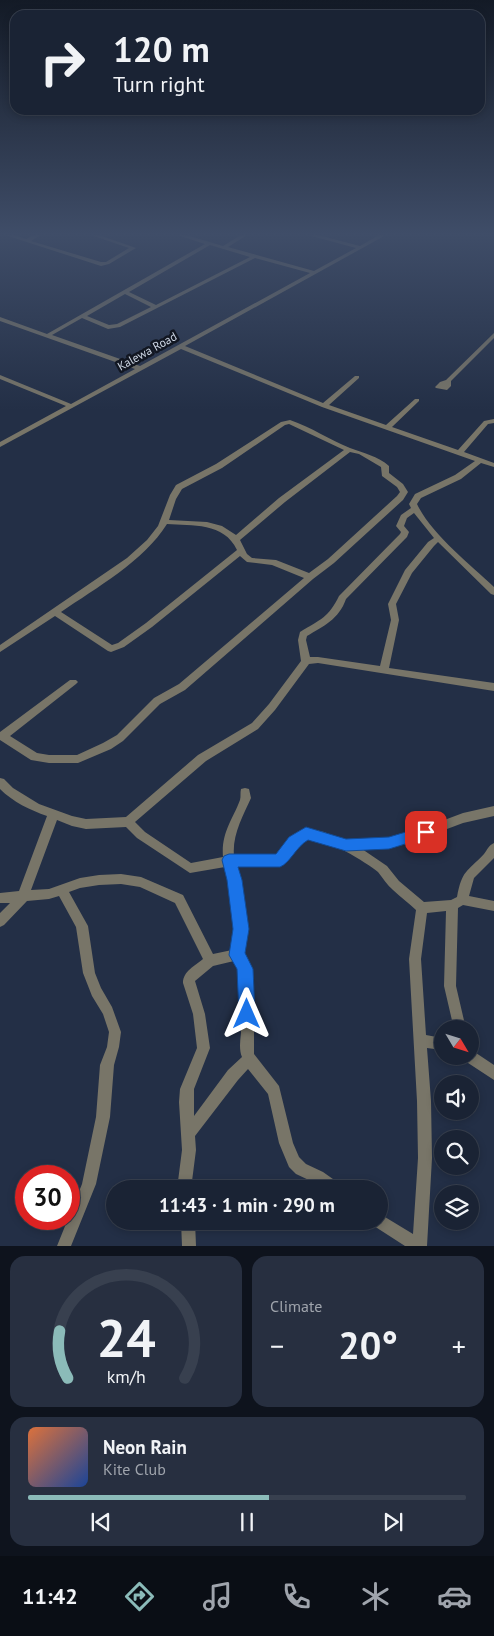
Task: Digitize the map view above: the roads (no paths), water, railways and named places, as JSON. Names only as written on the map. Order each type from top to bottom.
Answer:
[{"type":"street","points":[[47,336],[123,293]]},
{"type":"street","points":[[127,293],[156,307]]},
{"type":"street","points":[[82,316],[113,327],[183,293]]},
{"type":"street","name":"Kalewa Road","points":[[0,445],[277,293]]},
{"type":"street","points":[[0,319],[139,368]]},
{"type":"street","points":[[448,381],[494,335]]},
{"type":"street","points":[[180,346],[324,406],[494,464]]},
{"type":"street","points":[[0,377],[71,406]]},
{"type":"street","points":[[324,406],[357,377]]},
{"type":"street","points":[[387,428],[417,400]]},
{"type":"street","points":[[459,453],[486,422],[494,421]]},
{"type":"street","points":[[0,649],[130,560],[165,522],[174,492],[179,487],[219,466],[283,423],[290,422],[349,450],[361,453],[385,466],[385,474],[400,486],[404,492],[400,498],[331,561],[182,687],[158,701],[120,738],[107,746],[78,760],[50,759],[35,757],[2,736],[73,682]]},
{"type":"street","points":[[236,539],[282,500],[349,450]]},
{"type":"street","points":[[480,460],[458,477],[418,496],[413,502],[414,509],[439,538],[494,592]]},
{"type":"street","points":[[306,662],[302,640],[303,634],[330,618],[342,598],[404,535],[405,532],[400,526],[401,522],[414,509]]},
{"type":"street","points":[[165,522],[207,524],[219,528],[236,539],[244,556],[250,560],[273,562],[310,577]]},
{"type":"street","points":[[384,671],[395,620],[392,608],[395,598],[408,572],[431,544],[439,538]]},
{"type":"street","points":[[55,612],[112,649],[121,646],[242,550]]},
{"type":"street","points":[[0,782],[9,791],[34,807],[53,815],[86,824],[128,822],[202,758],[255,726],[306,662],[318,660],[494,687]]},
{"type":"street","points":[[246,792],[246,798],[233,825],[228,850],[235,880],[241,929],[237,955],[245,969],[247,991],[246,1038],[250,1060],[274,1091],[286,1143],[294,1162],[300,1169],[322,1180]]},
{"type":"street","points":[[128,822],[141,835],[190,868],[229,860],[280,860],[294,841],[306,833],[346,845],[389,843],[408,839],[463,818],[494,811]]},
{"type":"street","points":[[0,921],[23,897],[53,815]]},
{"type":"street","points":[[346,845],[356,854],[383,870],[389,880],[413,898],[422,908],[415,959],[421,1041],[425,1158],[420,1246]]},
{"type":"street","points":[[458,1020],[450,986],[457,902],[470,873],[491,855],[494,848]]},
{"type":"street","points":[[0,898],[23,897],[62,890],[80,883],[121,879],[141,882],[179,899],[204,945],[210,961]]},
{"type":"street","points":[[62,890],[82,926],[90,973],[96,992],[108,1011],[115,1032],[110,1058],[106,1065],[103,1117],[89,1184],[64,1246]]},
{"type":"street","points":[[422,908],[457,902],[494,906]]},
{"type":"street","points":[[185,1180],[189,1133],[186,1102],[187,1089],[204,1048],[200,1014],[189,978],[210,961],[237,955]]},
{"type":"street","points":[[421,1041],[434,1043]]},
{"type":"street","points":[[189,1133],[233,1075],[250,1060]]},
{"type":"street","points":[[479,1062],[494,1073]]},
{"type":"street","points":[[388,1226],[406,1237],[416,1246]]},
{"type":"street","points":[[188,1230],[189,1246]]}]
